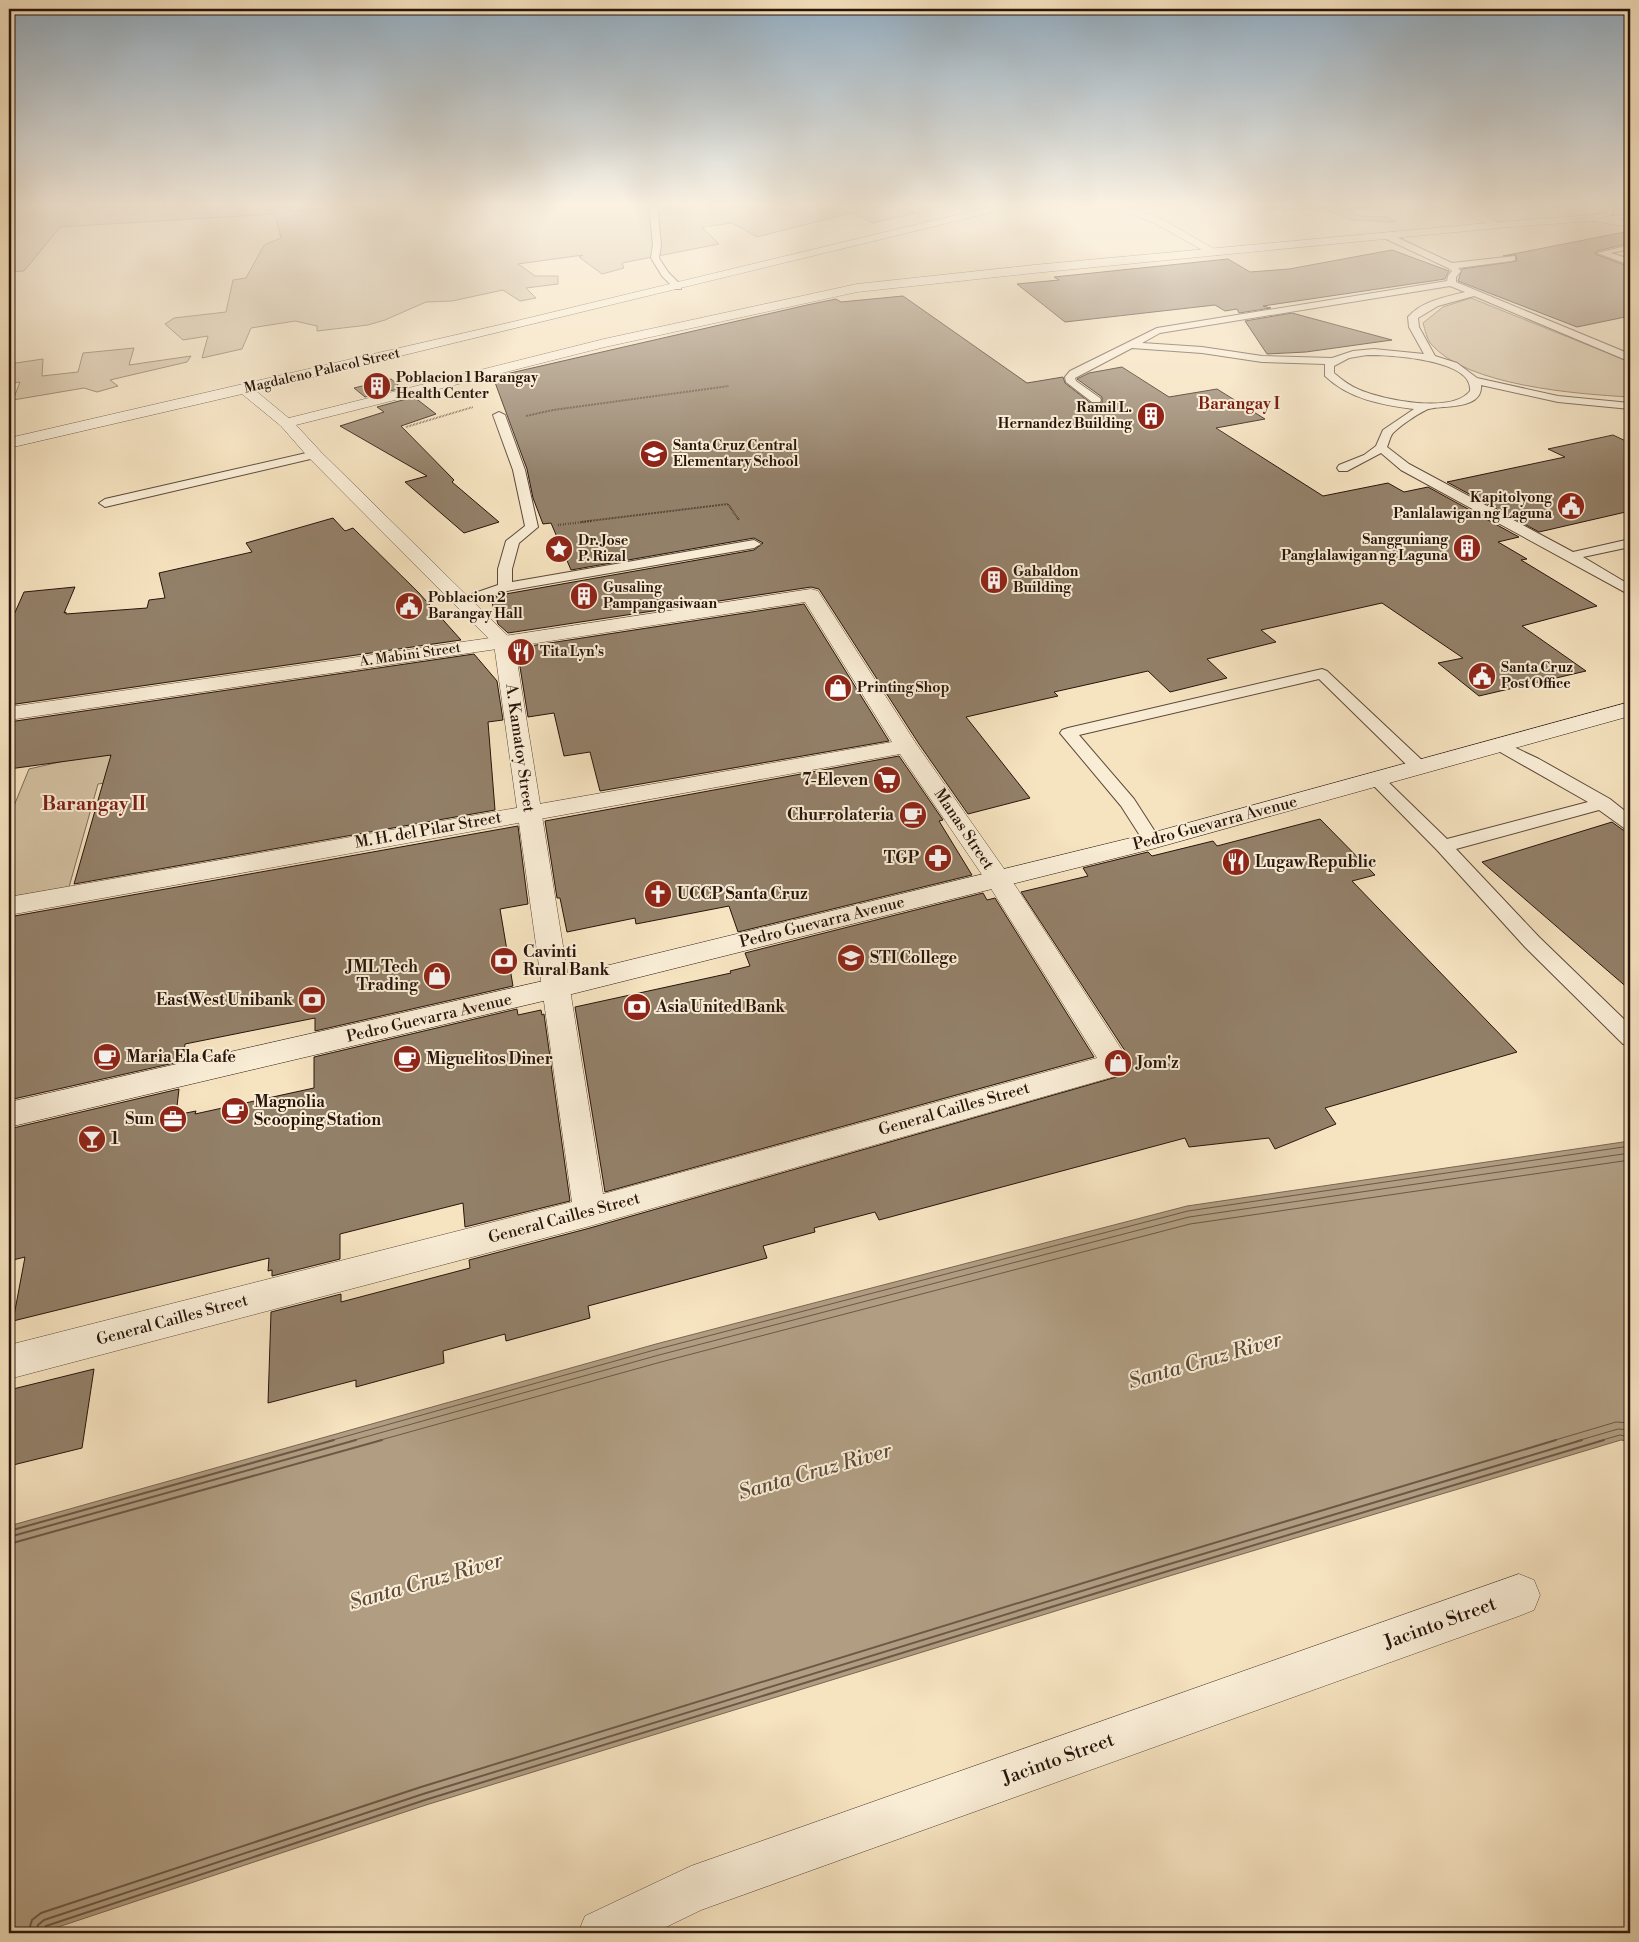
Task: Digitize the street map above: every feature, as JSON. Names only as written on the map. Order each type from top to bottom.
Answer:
[{"type":"street","name":"Magdaleno Palacol Street","points":[[9,443],[246,390],[646,295]]},
{"type":"street","points":[[286,423],[604,342],[826,295]]},
{"type":"street","points":[[246,390],[286,423],[315,455],[504,642]]},
{"type":"street","name":"A. Mabini Street","points":[[9,713],[504,642],[810,595]]},
{"type":"street","name":"Manas Street","points":[[810,595],[906,746],[998,879],[1116,1064]]},
{"type":"street","name":"A. Kamatoy Street","points":[[504,642],[590,1212]]},
{"type":"street","name":"Pedro Guevarra Avenue","points":[[9,1115],[556,988],[998,879],[1152,840],[1630,709]]},
{"type":"street","name":"M. H. del Pilar Street","points":[[9,906],[906,746]]},
{"type":"street","name":"General Cailles Street","points":[[9,1362],[590,1212],[1116,1064]]},
{"type":"street","name":"Jacinto Street","points":[[602,1933],[691,1890],[1518,1595]]},
{"type":"lane","points":[[1096,400],[1071,382],[1070,377],[1074,373],[1157,331],[1387,295]]},
{"type":"lane","points":[[1432,359],[1414,327],[1413,317],[1423,308],[1443,300],[1467,295]]},
{"type":"lane","points":[[1478,295],[1630,358]]},
{"type":"lane","points":[[1369,352],[1402,340],[1414,327]]},
{"type":"lane","points":[[1130,345],[1202,350],[1262,359],[1332,361],[1347,355],[1369,352],[1394,352],[1432,359],[1462,371],[1474,380],[1558,399]]},
{"type":"lane","points":[[1262,359],[1332,379],[1346,389],[1369,398],[1396,403],[1425,406],[1450,404],[1468,398],[1488,398]]},
{"type":"lane","points":[[1332,361],[1327,369],[1332,379]]},
{"type":"lane","points":[[1468,398],[1476,390],[1474,380]]},
{"type":"lane","points":[[1369,398],[1382,423],[1381,448]]},
{"type":"lane","points":[[1508,398],[1558,399],[1630,406]]},
{"type":"lane","points":[[1382,423],[1425,406]]},
{"type":"lane","points":[[499,416],[518,470],[532,527],[513,541],[505,569],[505,587]]},
{"type":"lane","points":[[1343,468],[1368,457],[1381,448]]},
{"type":"lane","points":[[1381,448],[1406,467],[1571,556],[1630,591]]},
{"type":"lane","points":[[105,503],[315,455]]},
{"type":"lane","points":[[1571,556],[1630,542]]},
{"type":"lane","points":[[464,602],[478,595],[505,587],[754,544]]},
{"type":"lane","points":[[1615,582],[1630,578]]},
{"type":"lane","points":[[1152,840],[1128,803],[1068,733],[1322,674],[1419,767]]},
{"type":"lane","points":[[1499,745],[1555,774],[1604,803],[1630,824]]},
{"type":"lane","points":[[1376,779],[1443,846],[1532,942],[1630,1038]]},
{"type":"lane","points":[[1443,846],[1604,803]]},
{"type":"path","points":[[508,444],[524,416],[553,410],[728,386]]},
{"type":"path","points":[[532,527],[595,522],[728,504]]},
{"type":"shaded area","points":[[230,295],[482,295],[452,301],[426,302],[385,320],[368,325],[317,331],[317,326],[295,321],[251,328],[242,349],[202,358],[208,336],[183,340],[165,324],[174,318],[226,312]]},
{"type":"shaded area","points":[[510,295],[533,295],[536,298],[520,301]]},
{"type":"shaded area","points":[[1471,298],[1630,362],[1630,397],[1553,390],[1524,385],[1470,370],[1448,358],[1431,344],[1423,323],[1443,307]]},
{"type":"shaded area","points":[[134,348],[129,365],[191,356],[187,362],[110,380],[118,386],[97,392],[84,388],[13,400],[20,382],[9,384],[9,364],[43,359],[42,376],[78,372],[83,353]]},
{"type":"shaded area","points":[[103,752],[163,775],[98,784],[69,887],[9,897],[9,818],[29,769]]},
{"type":"water","name":"Santa Cruz River","points":[[1630,1141],[1630,1442],[1621,1440],[1166,1577],[426,1805],[40,1933],[9,1933],[9,1526],[656,1344],[1187,1206]]},
{"type":"building","points":[[1030,295],[1340,295],[1263,306],[1271,308],[1239,313],[1237,309],[1225,311],[1215,305],[1065,322]]},
{"type":"building","points":[[1493,295],[1630,295],[1630,316],[1577,327]]},
{"type":"building","points":[[903,296],[1027,383],[1063,377],[1065,383],[1092,404],[1102,403],[1102,397],[1077,379],[1089,373],[1122,367],[1169,397],[1217,389],[1265,419],[1216,428],[1323,496],[1388,483],[1404,492],[1428,487],[1519,537],[1498,542],[1527,559],[1521,560],[1597,606],[1522,626],[1586,671],[1479,696],[1438,663],[1463,658],[1382,603],[1261,630],[1276,642],[1207,659],[1227,678],[1170,692],[1148,671],[1054,692],[1058,696],[966,717],[1030,798],[968,814],[919,744],[819,589],[811,587],[508,633],[498,624],[491,599],[500,595],[754,550],[763,543],[754,538],[571,570],[551,523],[543,524],[533,498],[527,469],[493,377],[836,299],[841,302]]},
{"type":"building","points":[[1292,313],[1392,340],[1306,352],[1267,354],[1245,321]]},
{"type":"building","name":"Poblacion 1 Barangay Health Center","points":[[391,379],[402,388],[365,397],[354,388]]},
{"type":"building","points":[[414,397],[436,414],[401,426],[454,480],[452,482],[499,522],[464,533],[405,482],[427,476],[340,426],[384,412],[377,407]]},
{"type":"building","points":[[1613,435],[1630,443],[1630,511],[1539,532],[1447,482],[1565,457],[1548,449]]},
{"type":"building","points":[[333,518],[345,531],[353,528],[419,593],[461,640],[9,705],[9,626],[24,592],[75,587],[64,613],[66,612],[66,614],[147,608],[149,600],[165,598],[159,573],[252,552],[246,543]]},
{"type":"building","points":[[804,604],[889,741],[600,791],[590,752],[564,756],[554,713],[528,717],[517,648]]},
{"type":"building","points":[[474,654],[497,681],[503,720],[488,722],[495,810],[74,884],[111,755],[9,769],[9,722]]},
{"type":"building","points":[[899,756],[943,820],[939,821],[972,875],[738,932],[729,906],[636,924],[635,918],[567,932],[560,898],[557,898],[545,821]]},
{"type":"building","points":[[1320,819],[1375,875],[1352,881],[1517,1052],[1325,1108],[1336,1124],[1275,1149],[1269,1138],[1189,1147],[1185,1138],[879,1220],[875,1212],[814,1228],[815,1232],[763,1246],[767,1258],[588,1306],[590,1318],[506,1341],[505,1334],[443,1351],[444,1363],[356,1387],[356,1380],[268,1403],[271,1312],[341,1294],[341,1302],[470,1268],[469,1260],[590,1228],[1127,1074],[1133,1063],[1021,892],[1088,876],[1083,868],[1148,852],[1152,856],[1213,841],[1217,846]]},
{"type":"building","points":[[1612,822],[1623,830],[1630,832],[1630,990],[1482,862]]},
{"type":"building","points":[[518,826],[528,904],[500,909],[513,986],[315,1031],[315,1018],[185,1044],[183,1061],[9,1100],[9,917]]},
{"type":"building","points":[[983,893],[987,900],[995,898],[1094,1057],[605,1192],[575,1007],[731,973],[730,971],[750,966],[745,953]]},
{"type":"building","points":[[517,1009],[518,1015],[541,1010],[542,1015],[544,1014],[570,1201],[465,1227],[463,1203],[340,1234],[340,1259],[272,1276],[272,1270],[268,1271],[269,1258],[13,1321],[25,1257],[9,1261],[9,1129],[179,1089],[176,1115],[196,1111],[195,1114],[314,1088],[314,1057]]},
{"type":"building","points":[[94,1369],[82,1448],[9,1466],[9,1390]]},
{"type":"place","name":"Poblacion 1 Barangay Health Center","points":[[377,386]]},
{"type":"place","name":"Ramil L. Hernandez Building","points":[[1151,416]]},
{"type":"place","name":"Santa Cruz Central Elementary School","points":[[654,454]]},
{"type":"place","name":"Kapitolyong Panlalawigan ng Laguna","points":[[1571,506]]},
{"type":"place","name":"Sangguniang Panglalawigan ng Laguna","points":[[1467,548]]},
{"type":"place","name":"Dr. Jose P. Rizal","points":[[559,549]]},
{"type":"place","name":"Gabaldon Building","points":[[994,580]]},
{"type":"place","name":"Gusaling Pampangasiwaan","points":[[584,596]]},
{"type":"place","name":"Poblacion 2 Barangay Hall","points":[[409,606]]},
{"type":"place","name":"Tita Lyn's","points":[[521,652]]},
{"type":"place","name":"Santa Cruz Post Office","points":[[1482,676]]},
{"type":"place","name":"Printing Shop","points":[[838,688]]},
{"type":"place","name":"7-Eleven","points":[[887,780]]},
{"type":"place","name":"Churrolateria","points":[[913,815]]},
{"type":"place","name":"TGP","points":[[938,858]]},
{"type":"place","name":"Lugaw Republic","points":[[1236,862]]},
{"type":"place","name":"UCCP Santa Cruz","points":[[658,894]]},
{"type":"place","name":"STI College","points":[[851,958]]},
{"type":"place","name":"Cavinti Rural Bank","points":[[504,961]]},
{"type":"place","name":"JML Tech Trading","points":[[437,976]]},
{"type":"place","name":"EastWest Unibank","points":[[312,1000]]},
{"type":"place","name":"Asia United Bank","points":[[637,1007]]},
{"type":"place","name":"Maria Ela Cafe","points":[[107,1057]]},
{"type":"place","name":"Miguelitos Diner","points":[[407,1059]]},
{"type":"place","name":"Jom'z","points":[[1118,1063]]},
{"type":"place","name":"Magnolia Scooping Station","points":[[235,1111]]},
{"type":"place","name":"Sun","points":[[173,1119]]},
{"type":"place","name":"1","points":[[92,1139]]},
{"type":"district","name":"Barangay I","points":[[1239,404]]},
{"type":"district","name":"Barangay II","points":[[94,804]]}]
